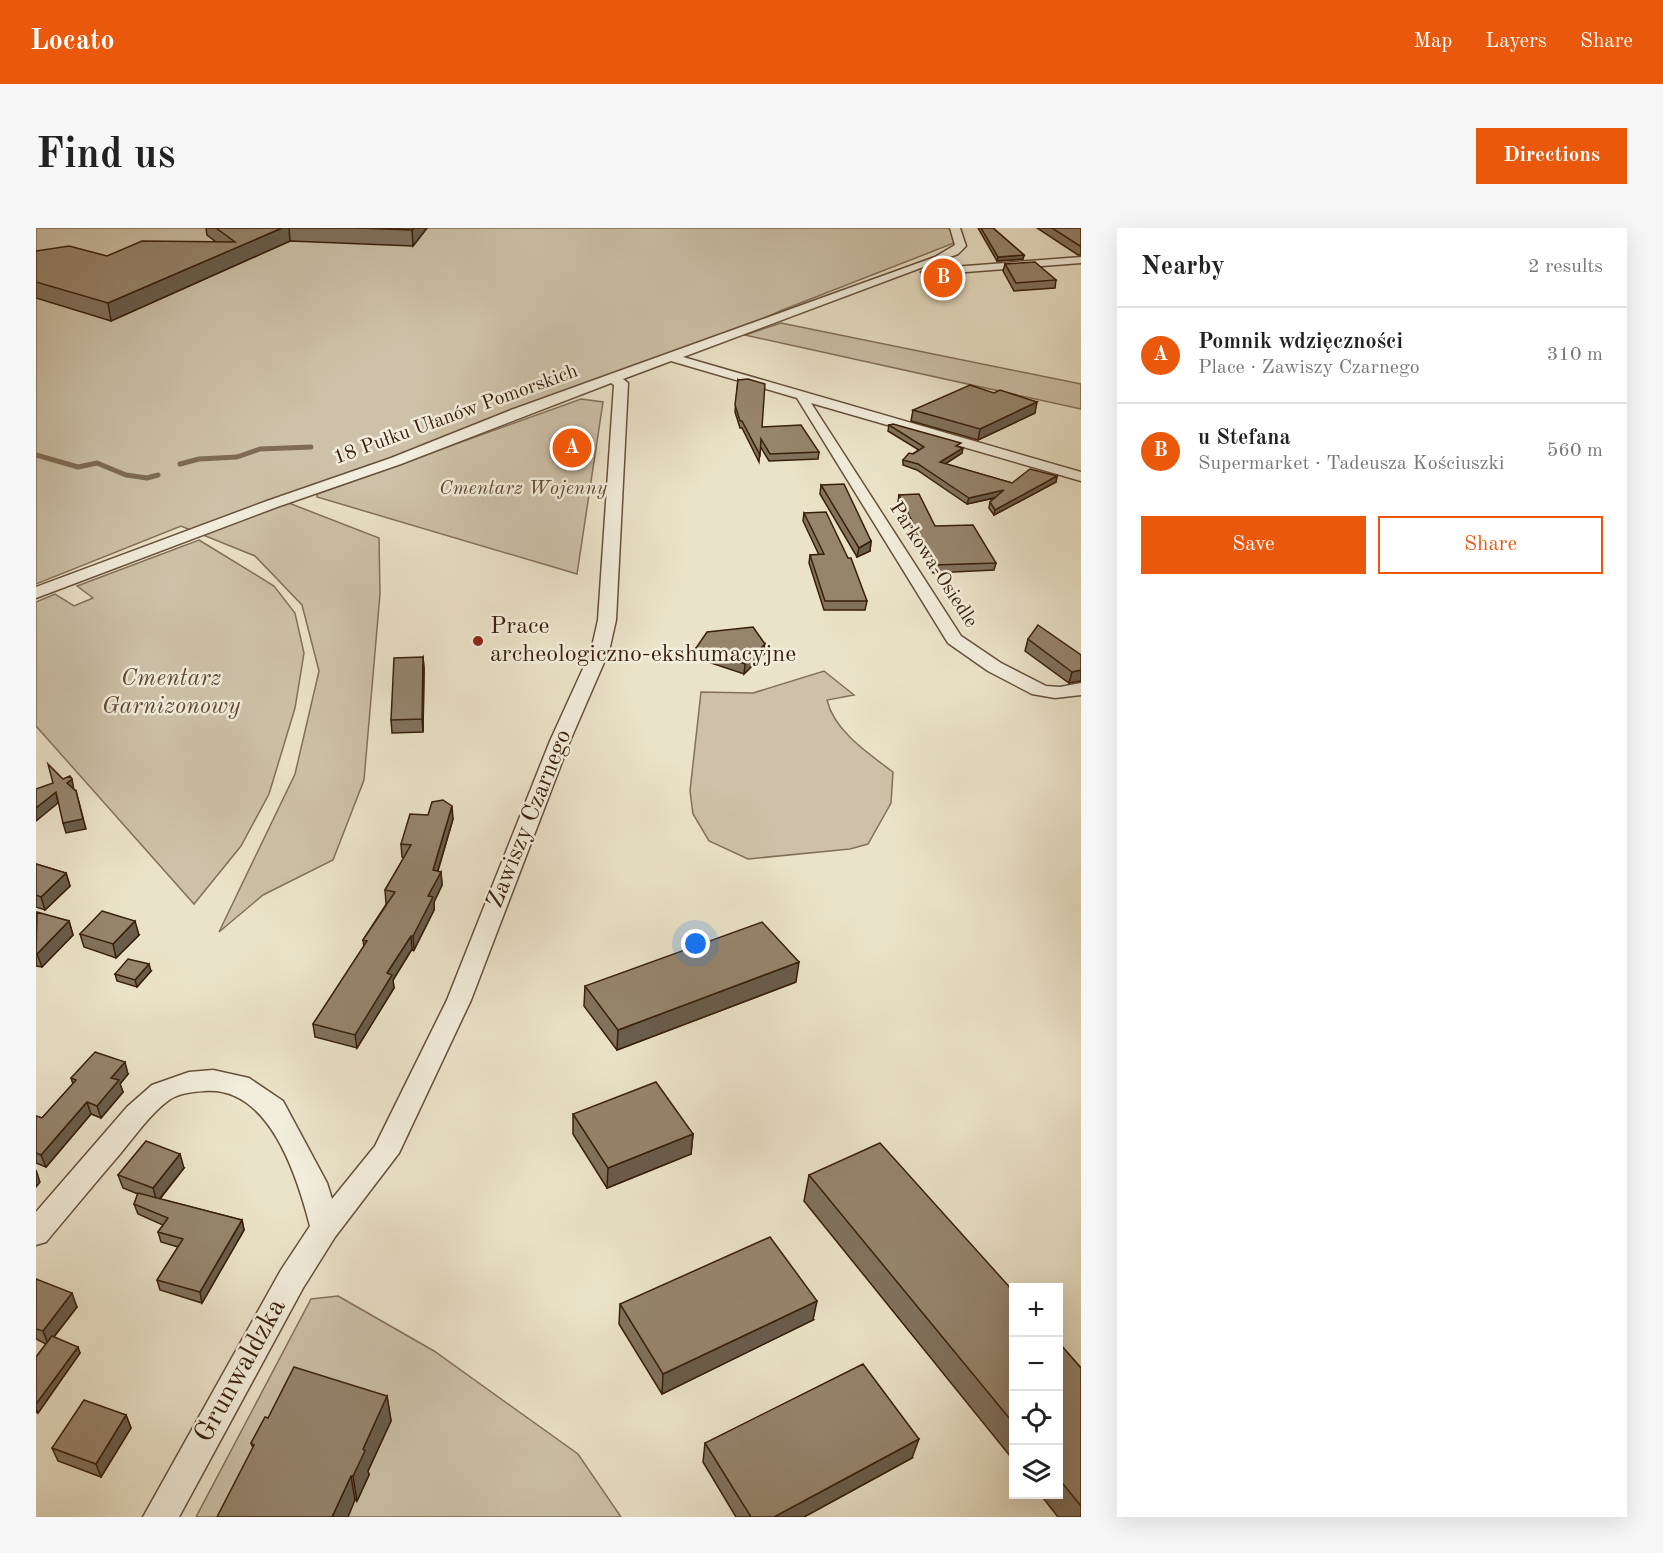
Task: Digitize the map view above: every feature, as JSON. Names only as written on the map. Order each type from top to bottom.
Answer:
[{"type":"street","points":[[891,276],[954,252],[962,246],[955,228]]},
{"type":"street","points":[[891,276],[959,268],[1081,260]]},
{"type":"street","name":"18 Pułku Ułanów Pomorskich","points":[[36,593],[396,461],[516,413],[891,276]]},
{"type":"street","points":[[671,357],[1081,477]]},
{"type":"street","name":"Zawiszy Czarnego","points":[[325,1228],[385,1153],[459,1000],[560,741],[600,651],[607,620],[621,383],[613,379]]},
{"type":"street","name":"Parkowa-Osiedle","points":[[807,397],[803,400],[954,639],[971,653],[1040,690],[1061,693],[1081,689]]},
{"type":"street","points":[[36,1233],[137,1114],[161,1092],[189,1082],[213,1080],[240,1085],[273,1108],[313,1183],[325,1228]]},
{"type":"street","name":"Grunwaldzka","points":[[160,1517],[292,1279],[325,1228]]},
{"type":"green space","points":[[36,228],[952,228],[957,238],[954,243],[732,332],[281,500],[379,538],[380,594],[364,780],[333,860],[263,895],[219,932],[295,774],[319,671],[302,605],[255,556],[181,526],[36,584]]},
{"type":"green space","points":[[781,323],[1081,384],[1081,409],[745,335]]},
{"type":"green space","name":"Cmentarz Wojenny","points":[[581,399],[603,402],[577,574],[317,497],[317,494]]},
{"type":"green space","name":"Cmentarz Garnizonowy","points":[[199,540],[274,586],[295,613],[304,653],[295,708],[269,794],[241,846],[194,904],[36,726],[36,602],[55,594],[74,606],[93,598],[77,586]]},
{"type":"green space","points":[[824,671],[854,695],[827,700],[837,722],[854,741],[893,772],[891,803],[868,844],[850,849],[748,859],[709,841],[693,814],[690,791],[701,692],[753,693]]},
{"type":"green space","points":[[338,1296],[434,1351],[578,1454],[621,1517],[196,1517],[311,1299]]},
{"type":"building","points":[[216,228],[282,228],[108,303],[36,282],[36,251],[69,246],[107,256],[142,241],[235,242]]},
{"type":"building","points":[[358,228],[414,228],[412,230]]},
{"type":"building","points":[[981,228],[993,228],[1024,255],[998,257]]},
{"type":"building","points":[[1052,228],[1081,228],[1081,246],[1080,246]]},
{"type":"building","points":[[1035,262],[1056,280],[1016,283],[1005,264]]},
{"type":"building","points":[[748,379],[765,384],[762,427],[801,425],[819,452],[770,454],[761,439],[760,455],[740,421],[735,405],[738,380]]},
{"type":"building","points":[[970,385],[994,393],[1000,390],[1037,402],[980,429],[913,410]]},
{"type":"building","points":[[893,424],[961,443],[956,446],[963,448],[940,462],[1012,483],[1030,469],[1057,476],[995,510],[990,502],[1004,490],[969,498],[918,464],[903,460],[909,453],[913,454],[924,447],[889,425]]},
{"type":"building","points":[[844,484],[871,541],[859,548],[821,485]]},
{"type":"building","points":[[919,494],[935,526],[973,525],[996,563],[934,565],[899,495]]},
{"type":"building","points":[[826,512],[848,558],[851,558],[867,601],[825,601],[810,555],[824,554],[804,513]]},
{"type":"building","points":[[1038,625],[1081,655],[1081,670],[1072,672],[1028,639]]},
{"type":"building","points":[[753,627],[765,644],[745,664],[696,648],[707,632]]},
{"type":"building","points":[[423,657],[422,719],[391,720],[394,658]]},
{"type":"building","points":[[48,764],[63,779],[70,776],[72,779],[67,783],[76,791],[83,819],[63,823],[56,792],[36,808],[36,789],[53,783]]},
{"type":"building","points":[[443,800],[452,806],[433,870],[441,872],[428,896],[433,897],[413,936],[387,973],[392,975],[355,1035],[313,1024],[367,941],[363,940],[395,892],[385,890],[411,845],[401,844],[410,814],[428,815],[432,802]]},
{"type":"building","points":[[36,864],[66,873],[41,897],[36,895]]},
{"type":"building","points":[[102,911],[135,921],[113,944],[80,934]]},
{"type":"building","points":[[37,912],[69,921],[36,954]]},
{"type":"building","points":[[762,922],[799,962],[618,1030],[585,986]]},
{"type":"building","points":[[128,959],[149,964],[135,980],[115,974]]},
{"type":"building","points":[[95,1052],[125,1062],[111,1078],[119,1080],[97,1106],[87,1102],[41,1155],[36,1153],[36,1116],[42,1118],[76,1080],[71,1078]]},
{"type":"building","points":[[656,1082],[693,1134],[608,1168],[573,1114]]},
{"type":"building","points":[[146,1141],[180,1154],[153,1188],[118,1175]]},
{"type":"building","points":[[880,1143],[1009,1286],[1009,1418],[809,1175]]},
{"type":"building","points":[[138,1193],[242,1220],[200,1292],[157,1280],[183,1239],[158,1232],[168,1218],[134,1204]]},
{"type":"building","points":[[770,1237],[817,1301],[663,1374],[620,1304]]},
{"type":"building","points":[[36,1279],[72,1293],[43,1331],[36,1329]]},
{"type":"building","points":[[52,1336],[78,1347],[36,1404],[36,1357]]},
{"type":"building","points":[[1063,1348],[1081,1368],[1081,1506],[1063,1484]]},
{"type":"building","points":[[863,1364],[919,1439],[774,1517],[751,1517],[705,1443]]},
{"type":"building","points":[[294,1367],[387,1396],[363,1449],[365,1451],[332,1517],[217,1517],[254,1445],[251,1443],[265,1417],[268,1418]]},
{"type":"building","points":[[84,1400],[126,1415],[96,1464],[52,1448]]},
{"type":"waterway","points":[[180,464],[199,459],[237,457],[260,449],[311,447]]},
{"type":"waterway","points":[[36,455],[78,467],[97,463],[126,475],[147,478],[158,475]]},
{"type":"place","name":"u Stefana","points":[[943,278]]},
{"type":"place","name":"Pomnik wdzięczności","points":[[572,448]]},
{"type":"place","name":"Prace archeologiczno-ekshumacyjne","points":[[478,641]]}]
